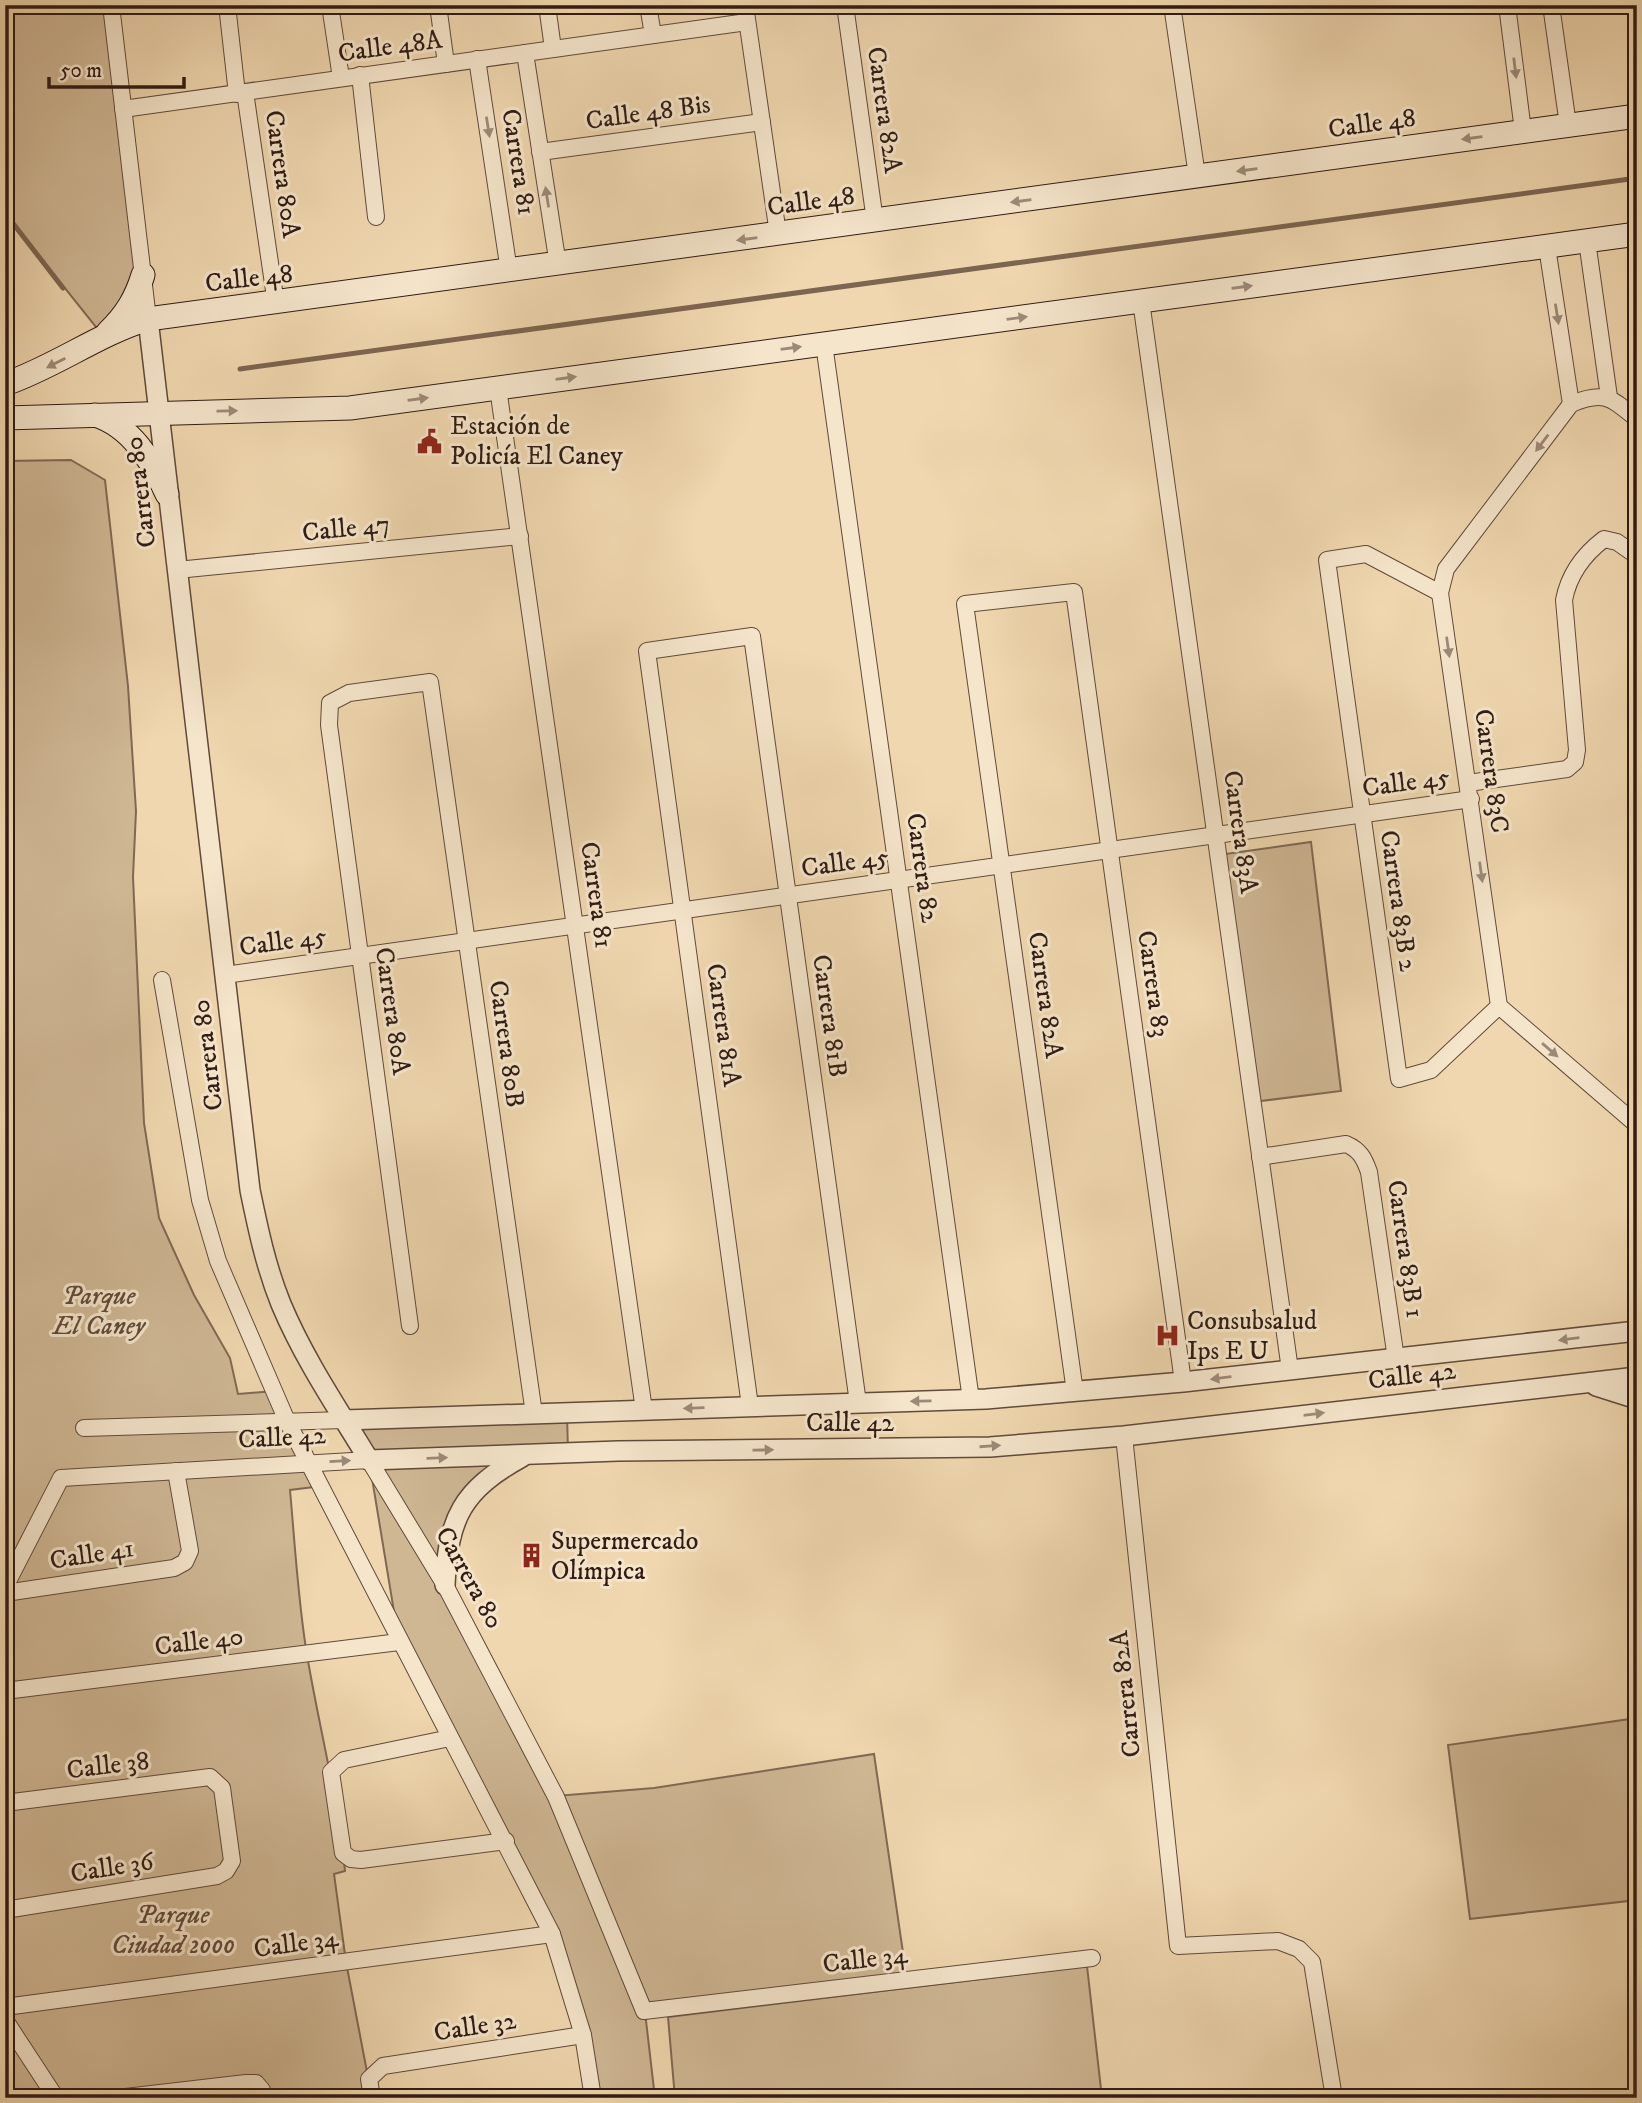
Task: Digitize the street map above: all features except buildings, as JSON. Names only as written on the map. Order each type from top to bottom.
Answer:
[{"type":"main road","name":"Calle 48","points":[[5,384],[33,375],[104,337],[148,319],[276,304],[1637,116]]},
{"type":"main road","points":[[5,418],[350,408],[1637,234]]},
{"type":"main road","points":[[104,337],[124,317],[137,294],[143,275]]},
{"type":"main road","points":[[92,414],[105,418],[131,439],[146,455],[167,494]]},
{"type":"street","name":"Carrera 80","points":[[111,5],[250,1190],[260,1240],[281,1304],[310,1364],[445,1585],[556,1797],[644,2011]]},
{"type":"street","name":"Carrera 80A","points":[[227,5],[276,304]]},
{"type":"street","points":[[330,5],[341,78]]},
{"type":"street","points":[[438,5],[446,64]]},
{"type":"street","points":[[547,5],[553,49]]},
{"type":"street","points":[[648,5],[653,35]]},
{"type":"street","points":[[745,5],[778,234]]},
{"type":"street","name":"Carrera 82A","points":[[845,5],[875,221]]},
{"type":"street","points":[[1172,5],[1197,176]]},
{"type":"street","points":[[1507,5],[1523,131]]},
{"type":"street","points":[[1551,5],[1568,125]]},
{"type":"street","name":"Calle 48A","points":[[123,109],[747,22]]},
{"type":"street","name":"Carrera 81","points":[[524,53],[558,265]]},
{"type":"street","name":"Carrera 81","points":[[477,59],[509,271]]},
{"type":"street","points":[[360,75],[376,217]]},
{"type":"street","name":"Calle 48 Bis","points":[[540,152],[762,122]]},
{"type":"street","points":[[1587,242],[1609,397]]},
{"type":"street","points":[[1547,247],[1571,404],[1589,396],[1609,397],[1637,419]]},
{"type":"street","name":"Carrera 83A","points":[[1141,301],[1290,1370]]},
{"type":"street","name":"Carrera 82","points":[[824,344],[971,1400]]},
{"type":"street","name":"Carrera 81","points":[[498,387],[644,1410]]},
{"type":"street","name":"Carrera 83C","points":[[1499,1006],[1440,593],[1446,569],[1571,404]]},
{"type":"street","name":"Calle 47","points":[[177,570],[520,536]]},
{"type":"street","name":"Calle 45","points":[[225,975],[1360,814],[1567,769],[1575,762],[1577,750],[1564,600],[1569,579],[1592,548],[1604,539],[1617,542],[1637,556]]},
{"type":"street","name":"Carrera 83B 2","points":[[1440,593],[1366,554],[1327,560],[1360,814],[1399,1079],[1430,1070],[1499,1006]]},
{"type":"street","name":"Carrera 82A","points":[[1074,592],[965,604],[1075,1392]]},
{"type":"street","name":"Carrera 83","points":[[1074,592],[1184,1382]]},
{"type":"street","name":"Carrera 81B","points":[[647,651],[752,636],[858,1403]]},
{"type":"street","name":"Carrera 81A","points":[[647,651],[750,1406]]},
{"type":"street","name":"Carrera 80B","points":[[330,703],[349,693],[430,682],[534,1413]]},
{"type":"street","name":"Carrera 80A","points":[[330,703],[329,725],[410,1326]]},
{"type":"street","name":"Carrera 80","points":[[162,980],[200,1200],[218,1261],[287,1421],[311,1462],[399,1642],[506,1841],[552,1934],[583,2035],[593,2098]]},
{"type":"street","points":[[1499,1006],[1637,1125]]},
{"type":"street","name":"Carrera 83B 1","points":[[1260,1157],[1333,1144],[1357,1149],[1369,1172],[1396,1359]]},
{"type":"street","name":"Calle 42","points":[[84,1428],[971,1400],[1184,1382],[1637,1331]]},
{"type":"street","name":"Calle 42","points":[[5,1587],[61,1478],[311,1462],[618,1451],[964,1448],[1124,1436],[1637,1377]]},
{"type":"street","points":[[1570,1384],[1603,1387],[1637,1399]]},
{"type":"street","name":"Carrera 82A","points":[[1124,1436],[1178,1946],[1278,1941],[1299,1949],[1312,1962],[1334,2098]]},
{"type":"street","points":[[445,1585],[447,1544],[462,1506],[489,1475],[525,1455]]},
{"type":"street","name":"Calle 41","points":[[5,1593],[174,1568],[185,1562],[190,1551],[176,1471]]},
{"type":"street","name":"Calle 40","points":[[5,1691],[399,1642]]},
{"type":"street","points":[[450,1738],[344,1760],[336,1765],[331,1772],[343,1853],[351,1859],[506,1841]]},
{"type":"street","name":"Calle 38","points":[[5,1803],[210,1777],[222,1788],[232,1861],[226,1871]]},
{"type":"street","name":"Calle 36","points":[[5,1910],[217,1876],[226,1871]]},
{"type":"street","name":"Calle 34","points":[[5,2007],[552,1934]]},
{"type":"street","name":"Calle 34","points":[[644,2011],[1092,1958]]},
{"type":"street","points":[[5,2020],[56,2098]]},
{"type":"street","name":"Calle 32","points":[[372,2098],[369,2079],[376,2069],[583,2035]]},
{"type":"street","points":[[117,2098],[259,2090]]},
{"type":"green space","points":[[5,5],[111,5],[143,275],[104,337],[5,213]]},
{"type":"green space","name":"Parque Ciudad 2000","points":[[71,460],[105,480],[128,686],[136,811],[133,877],[144,1123],[159,1218],[194,1295],[230,1358],[238,1394],[274,1391],[323,1486],[290,1490],[304,1635],[338,1817],[345,1871],[334,1874],[346,1962],[372,2098],[5,2098],[5,461]]},
{"type":"green space","points":[[1311,842],[1341,1091],[1253,1102],[1218,855]]},
{"type":"green space","points":[[567,1412],[568,1453],[525,1456],[462,1506],[445,1585],[556,1796],[654,1788],[874,1754],[907,1980],[645,2012],[655,2098],[593,2098],[552,1934],[399,1642],[369,1460],[344,1420]]},
{"type":"green space","points":[[1637,1718],[1637,1900],[1470,1919],[1448,1745]]},
{"type":"green space","points":[[1087,1966],[1102,2098],[675,2098],[668,2017]]},
{"type":"waterway","points":[[240,369],[1637,178]]},
{"type":"waterway","points":[[5,213],[63,288]]},
{"type":"place","name":"Estación de Policía El Caney","points":[[430,441]]},
{"type":"place","name":"Consubsalud Ips E U","points":[[1167,1336]]},
{"type":"place","name":"Supermercado Olímpica","points":[[531,1556]]},
{"type":"park label","name":"Parque El Caney","points":[[99,1311]]}]
